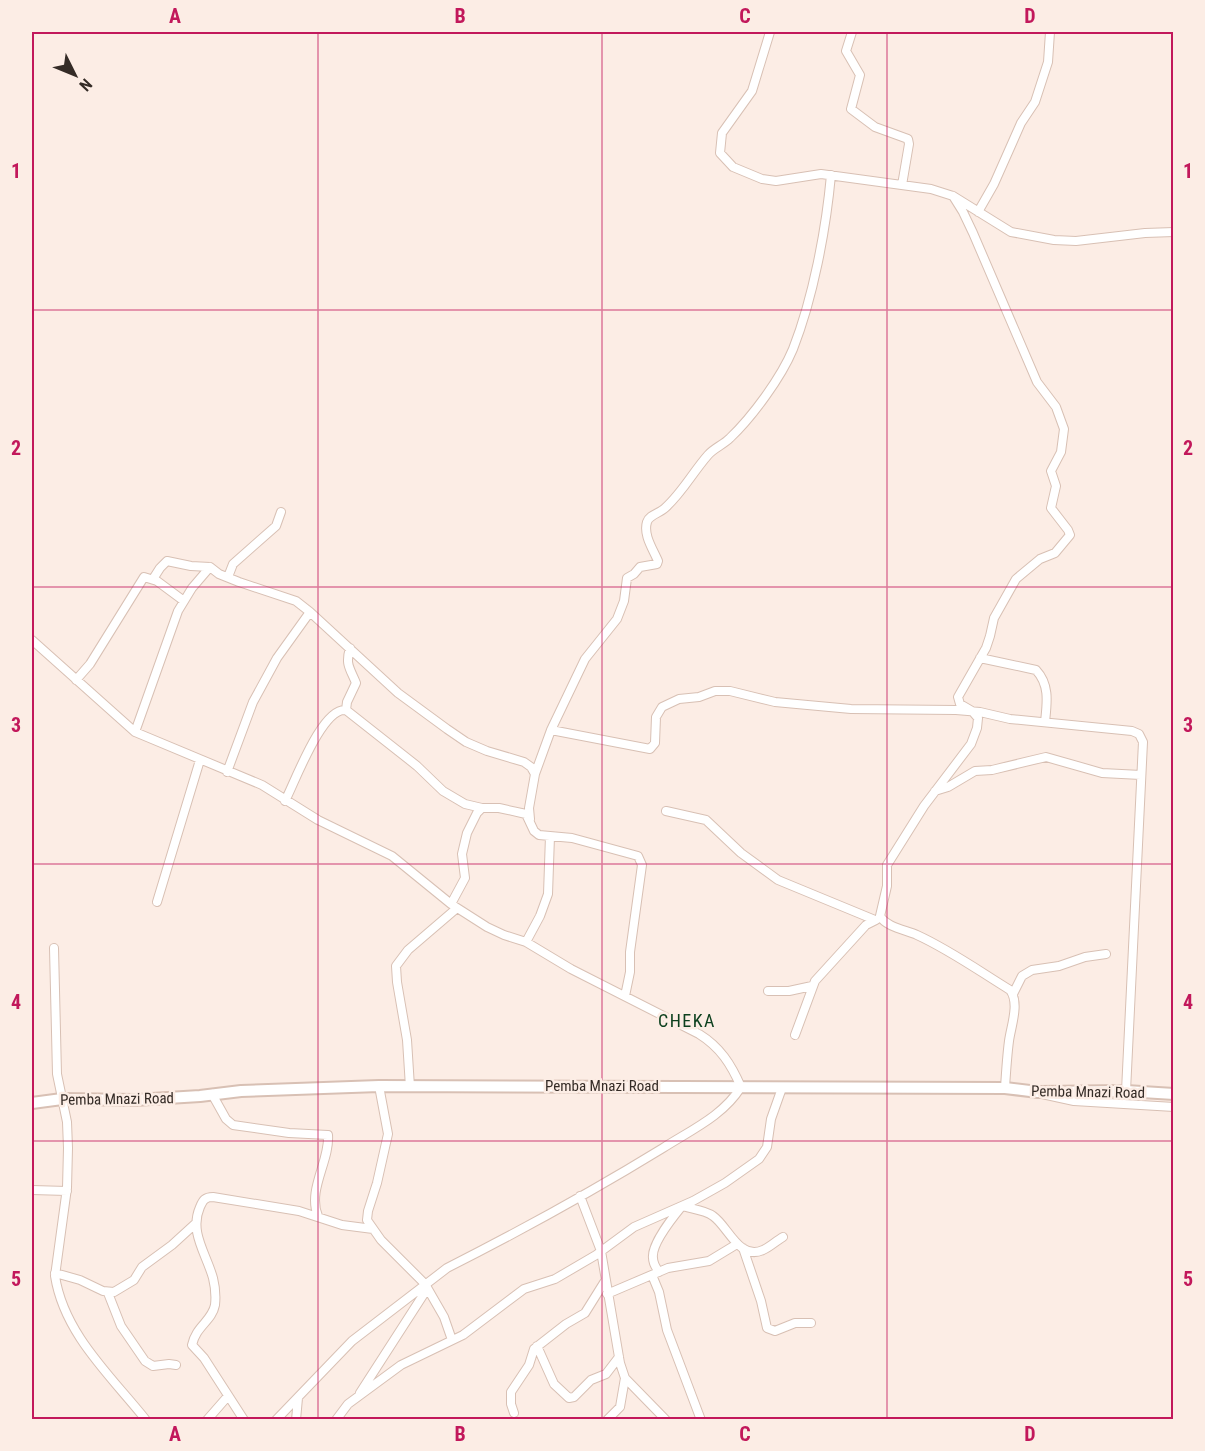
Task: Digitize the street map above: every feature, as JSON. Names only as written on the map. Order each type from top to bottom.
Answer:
[{"type":"main road","name":"Pemba Mnazi Road","points":[[32,1103],[62,1099],[135,1100],[241,1091],[379,1086],[1005,1088],[1038,1092],[1126,1091],[1173,1094]]},
{"type":"street","points":[[770,32],[752,91],[722,133],[720,153],[733,167],[762,179],[776,181],[821,174],[931,189],[953,196],[1011,232],[1054,240],[1076,241],[1145,232],[1173,232]]},
{"type":"street","points":[[852,32],[846,51],[860,75],[852,109],[875,127],[908,139],[903,185]]},
{"type":"street","points":[[978,212],[994,184],[1021,123],[1035,102],[1048,62],[1050,32]]},
{"type":"street","points":[[625,996],[630,972],[630,952],[641,859],[638,856],[572,838],[539,836],[534,831],[530,819],[535,774],[551,730],[585,659],[617,619],[624,601],[627,578],[640,567],[657,564],[658,561],[648,540],[647,522],[664,510],[710,453],[731,437],[767,394],[789,357],[810,294],[828,207],[831,175]]},
{"type":"street","points":[[878,920],[887,886],[887,866],[935,790],[971,744],[978,720],[972,711],[957,700],[960,690],[980,658],[990,636],[994,618],[1016,579],[1040,559],[1055,553],[1070,535],[1051,508],[1056,486],[1051,471],[1061,452],[1065,431],[1056,407],[1037,382],[974,233],[953,196]]},
{"type":"street","points":[[228,577],[233,564],[276,526],[281,512]]},
{"type":"street","points":[[153,579],[167,561],[210,567],[228,577],[288,598],[310,612],[398,693],[447,729],[466,742],[487,751],[524,762],[535,774]]},
{"type":"street","points":[[135,732],[172,626],[192,588],[210,567]]},
{"type":"street","points":[[76,680],[90,664],[144,577],[153,579],[184,601]]},
{"type":"street","points":[[227,772],[253,702],[277,658],[310,612]]},
{"type":"street","points":[[32,640],[135,732],[262,786],[318,820],[392,856],[454,906],[495,931],[526,942],[571,969],[709,1041],[725,1057],[741,1087],[732,1101],[718,1113],[618,1176],[447,1268],[352,1341],[276,1419]]},
{"type":"street","points":[[346,710],[347,702],[356,683],[348,667],[347,658],[350,648]]},
{"type":"street","points":[[980,658],[1036,670],[1041,675],[1047,690],[1045,722]]},
{"type":"street","points":[[551,730],[650,749],[655,743],[656,717],[662,707],[679,699],[699,697],[715,691],[775,702],[851,709],[972,711],[1010,719],[1132,731],[1139,734],[1143,742],[1142,775],[1126,1091]]},
{"type":"street","points":[[285,801],[313,741],[333,715],[340,710],[346,710],[417,766],[443,791],[465,804],[520,812],[530,819]]},
{"type":"street","points":[[935,790],[948,788],[975,771],[992,770],[1046,757],[1102,773],[1142,775]]},
{"type":"street","points":[[157,903],[200,760]]},
{"type":"street","points":[[410,1087],[396,966],[408,950],[454,906],[465,878],[462,854],[467,833],[482,808]]},
{"type":"street","points":[[666,811],[706,820],[741,853],[778,880],[878,920],[950,953],[1013,994]]},
{"type":"street","points":[[526,942],[540,916],[548,894],[550,836]]},
{"type":"street","points":[[795,1035],[812,986],[866,925],[878,920]]},
{"type":"street","points":[[54,948],[57,1074],[67,1122],[68,1148],[67,1191],[55,1273],[57,1290],[80,1337],[96,1361],[146,1419]]},
{"type":"street","points":[[1005,1088],[1013,1018],[1013,994],[1022,976],[1032,970],[1106,954]]},
{"type":"street","points":[[768,991],[789,991],[812,986]]},
{"type":"street","points":[[379,1086],[388,1134],[367,1221],[381,1240],[426,1286],[444,1317],[452,1340]]},
{"type":"street","points":[[336,1419],[348,1404],[400,1365],[468,1332],[524,1289],[555,1279],[602,1251],[634,1227],[682,1206],[733,1178],[764,1153],[771,1119],[782,1088]]},
{"type":"street","points":[[1038,1092],[1046,1096],[1074,1101],[1173,1107]]},
{"type":"street","points":[[212,1094],[226,1119],[233,1125],[297,1134],[328,1135],[315,1197],[315,1209],[318,1216]]},
{"type":"street","points":[[32,1190],[67,1191]]},
{"type":"street","points":[[580,1196],[602,1251],[607,1294],[625,1378],[620,1407],[607,1419]]},
{"type":"street","points":[[55,1273],[80,1280],[108,1293],[114,1292],[134,1280],[142,1267],[172,1245],[195,1224],[206,1197],[283,1208],[318,1216],[342,1225],[373,1229]]},
{"type":"street","points":[[682,1206],[710,1213],[726,1227],[740,1246],[761,1301],[767,1328],[775,1331],[795,1323],[811,1323]]},
{"type":"street","points":[[682,1206],[669,1221],[653,1252],[653,1261],[667,1330],[701,1419]]},
{"type":"street","points":[[195,1224],[213,1280],[215,1297],[213,1312],[198,1330],[192,1345],[204,1358],[244,1419]]},
{"type":"street","points":[[607,1294],[676,1266],[709,1261],[740,1246],[754,1252],[763,1250],[783,1237]]},
{"type":"street","points":[[514,1413],[511,1392],[530,1365],[537,1346],[585,1312],[605,1281]]},
{"type":"street","points":[[358,1396],[426,1286]]},
{"type":"street","points":[[108,1293],[121,1326],[146,1360],[153,1366],[176,1365]]},
{"type":"street","points":[[537,1346],[554,1384],[569,1398],[574,1397],[591,1380],[606,1374],[619,1357]]},
{"type":"street","points":[[625,1378],[666,1419]]},
{"type":"street","points":[[207,1419],[228,1396]]},
{"type":"street","points":[[296,1419],[298,1397]]},
{"type":"district","name":"CHEKA","points":[[687,1020]]}]
